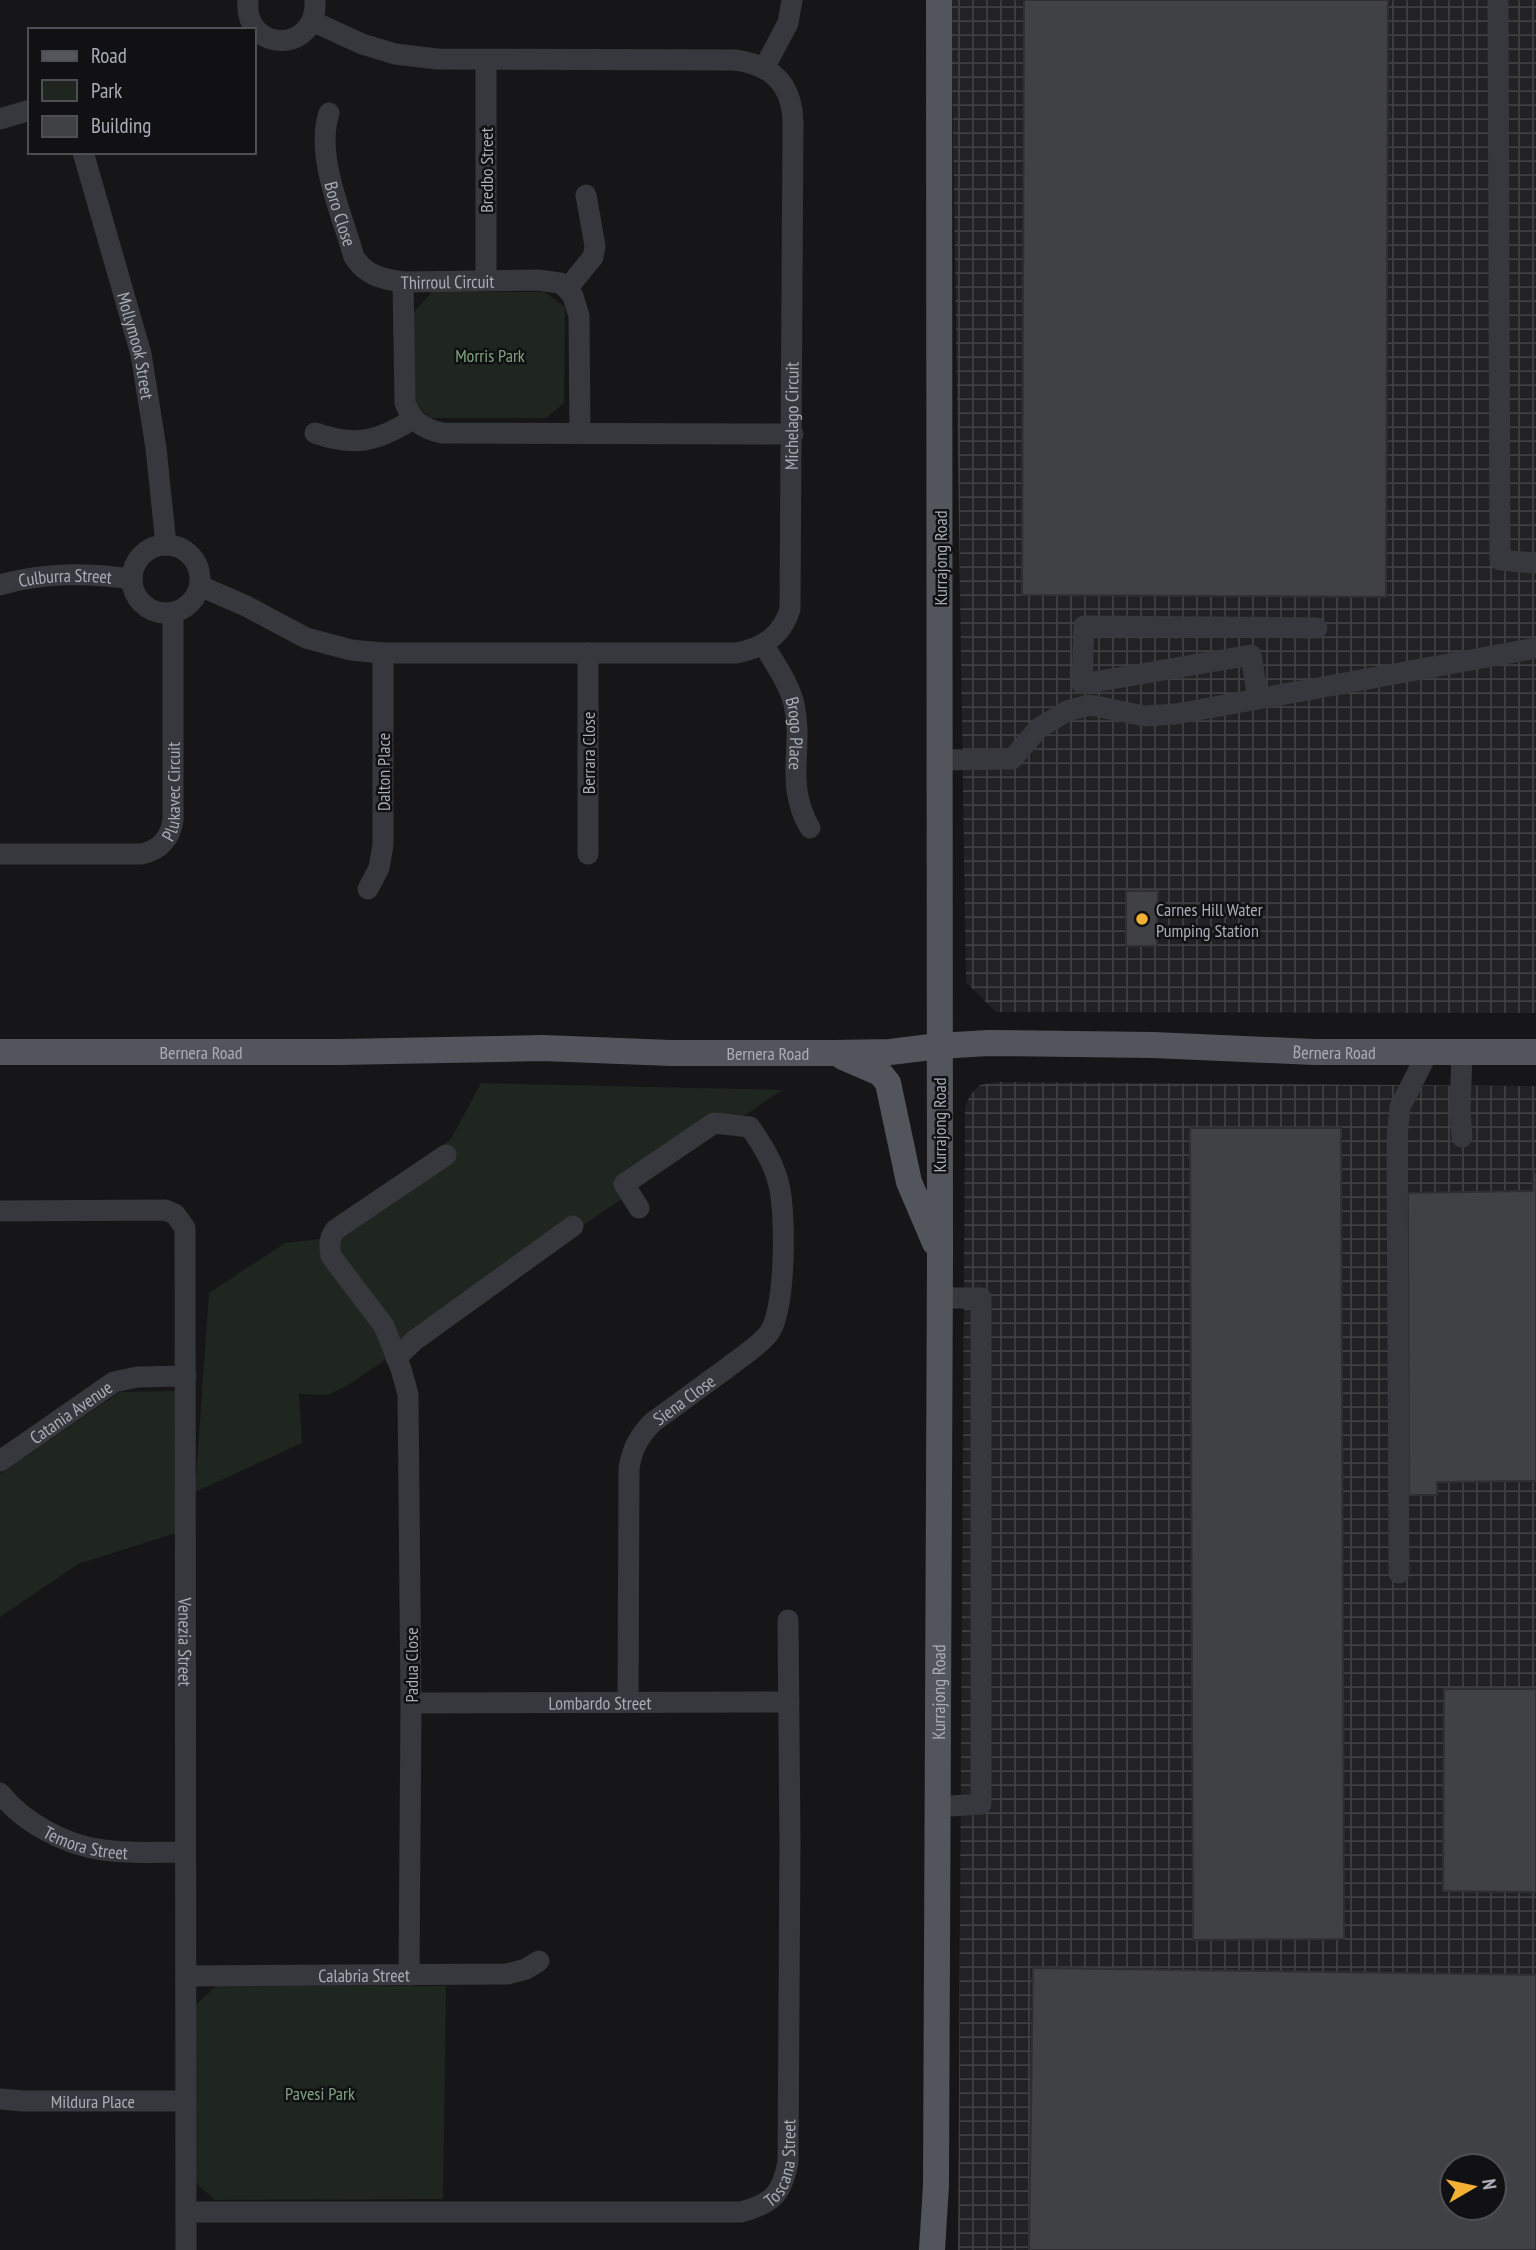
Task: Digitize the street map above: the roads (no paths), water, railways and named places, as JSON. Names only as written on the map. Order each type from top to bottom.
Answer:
[{"type":"main road","name":"Kurrajong Road","points":[[932,2250],[936,2185],[940,1255],[939,0]]},
{"type":"main road","name":"Bernera Road","points":[[0,1052],[340,1052],[543,1048],[671,1053],[835,1053],[890,1052],[988,1043],[1112,1044],[1314,1052],[1536,1052]]},
{"type":"main road","points":[[835,1053],[880,1073],[888,1083],[909,1182],[940,1255]]},
{"type":"street","points":[[248,0],[248,12],[254,28]]},
{"type":"street","points":[[256,32],[272,40],[282,41],[300,36],[314,10],[362,44],[395,54],[486,61],[725,59],[747,61],[764,68],[788,23],[792,0]]},
{"type":"street","points":[[1498,0],[1500,560],[1536,563]]},
{"type":"street","name":"Bredbo Street","points":[[486,61],[486,280]]},
{"type":"street","name":"Michelago Circuit","points":[[764,68],[774,75],[787,91],[793,110],[790,609],[785,626],[764,645]]},
{"type":"street","points":[[0,119],[28,111]]},
{"type":"street","name":"Boro Close","points":[[329,113],[324,136],[325,150],[354,257],[360,266],[376,277],[403,282]]},
{"type":"street","name":"Mollymook Street","points":[[84,154],[141,354],[156,447],[166,545]]},
{"type":"street","points":[[580,433],[579,316],[573,296],[567,289],[593,257],[595,246],[586,195]]},
{"type":"street","name":"Thirroul Circuit","points":[[413,419],[405,403],[404,394],[403,282],[550,281],[560,283],[567,289]]},
{"type":"street","points":[[315,433],[355,443],[392,430],[413,419],[430,431],[442,433],[793,434]]},
{"type":"street","points":[[166,545],[188,552],[196,562],[200,586],[191,603],[173,613],[160,613],[141,602],[134,590],[132,579],[140,557],[151,548],[166,545]]},
{"type":"street","name":"Culburra Street","points":[[0,585],[62,574],[132,579]]},
{"type":"street","points":[[200,586],[319,643],[383,653],[736,653],[764,645]]},
{"type":"street","name":"Plukavec Circuit","points":[[0,854],[141,854],[158,848],[168,838],[173,820],[173,613]]},
{"type":"street","points":[[1258,699],[1251,655],[1082,684],[1083,626],[1317,628]]},
{"type":"street","name":"Brogo Place","points":[[764,645],[788,687],[794,705],[796,788],[802,814],[810,828]]},
{"type":"street","points":[[939,760],[1013,759],[1040,728],[1067,711],[1090,705],[1144,716],[1176,715],[1536,648]]},
{"type":"street","name":"Dalton Place","points":[[368,889],[379,868],[383,845],[383,653]]},
{"type":"street","name":"Berrara Close","points":[[588,653],[588,854]]},
{"type":"street","points":[[1398,1573],[1397,1138],[1400,1107],[1428,1052]]},
{"type":"street","points":[[1462,1052],[1462,1137]]},
{"type":"street","name":"Siena Close","points":[[628,1701],[631,1455],[643,1432],[653,1422],[762,1340],[769,1332],[780,1307],[782,1209],[779,1186],[769,1156],[750,1127],[714,1123],[624,1184],[639,1208]]},
{"type":"street","name":"Padua Close","points":[[409,1975],[409,1406],[405,1382],[384,1326],[331,1256],[330,1237],[335,1230],[446,1155]]},
{"type":"street","name":"Venezia Street","points":[[0,1211],[165,1210],[175,1214],[185,1228],[186,2250]]},
{"type":"street","points":[[396,1358],[415,1340],[573,1226]]},
{"type":"street","points":[[937,1807],[981,1804],[981,1298],[939,1298]]},
{"type":"street","name":"Catania Avenue","points":[[0,1461],[114,1381],[137,1377],[186,1376]]},
{"type":"street","name":"Toscana Street","points":[[187,2212],[741,2212],[765,2204],[780,2189],[788,2162],[788,1620]]},
{"type":"street","name":"Lombardo Street","points":[[411,1703],[789,1702]]},
{"type":"street","name":"Temora Street","points":[[0,1793],[29,1819],[57,1836],[80,1845],[104,1851],[185,1852]]},
{"type":"street","name":"Calabria Street","points":[[187,1976],[507,1974],[526,1969],[538,1961]]},
{"type":"street","name":"Mildura Place","points":[[0,2099],[186,2101]]},
{"type":"place","name":"Carnes Hill Water Pumping Station","points":[[1142,919]]},
{"type":"park label","name":"Morris Park","points":[[490,355]]},
{"type":"park label","name":"Pavesi Park","points":[[320,2093]]}]
